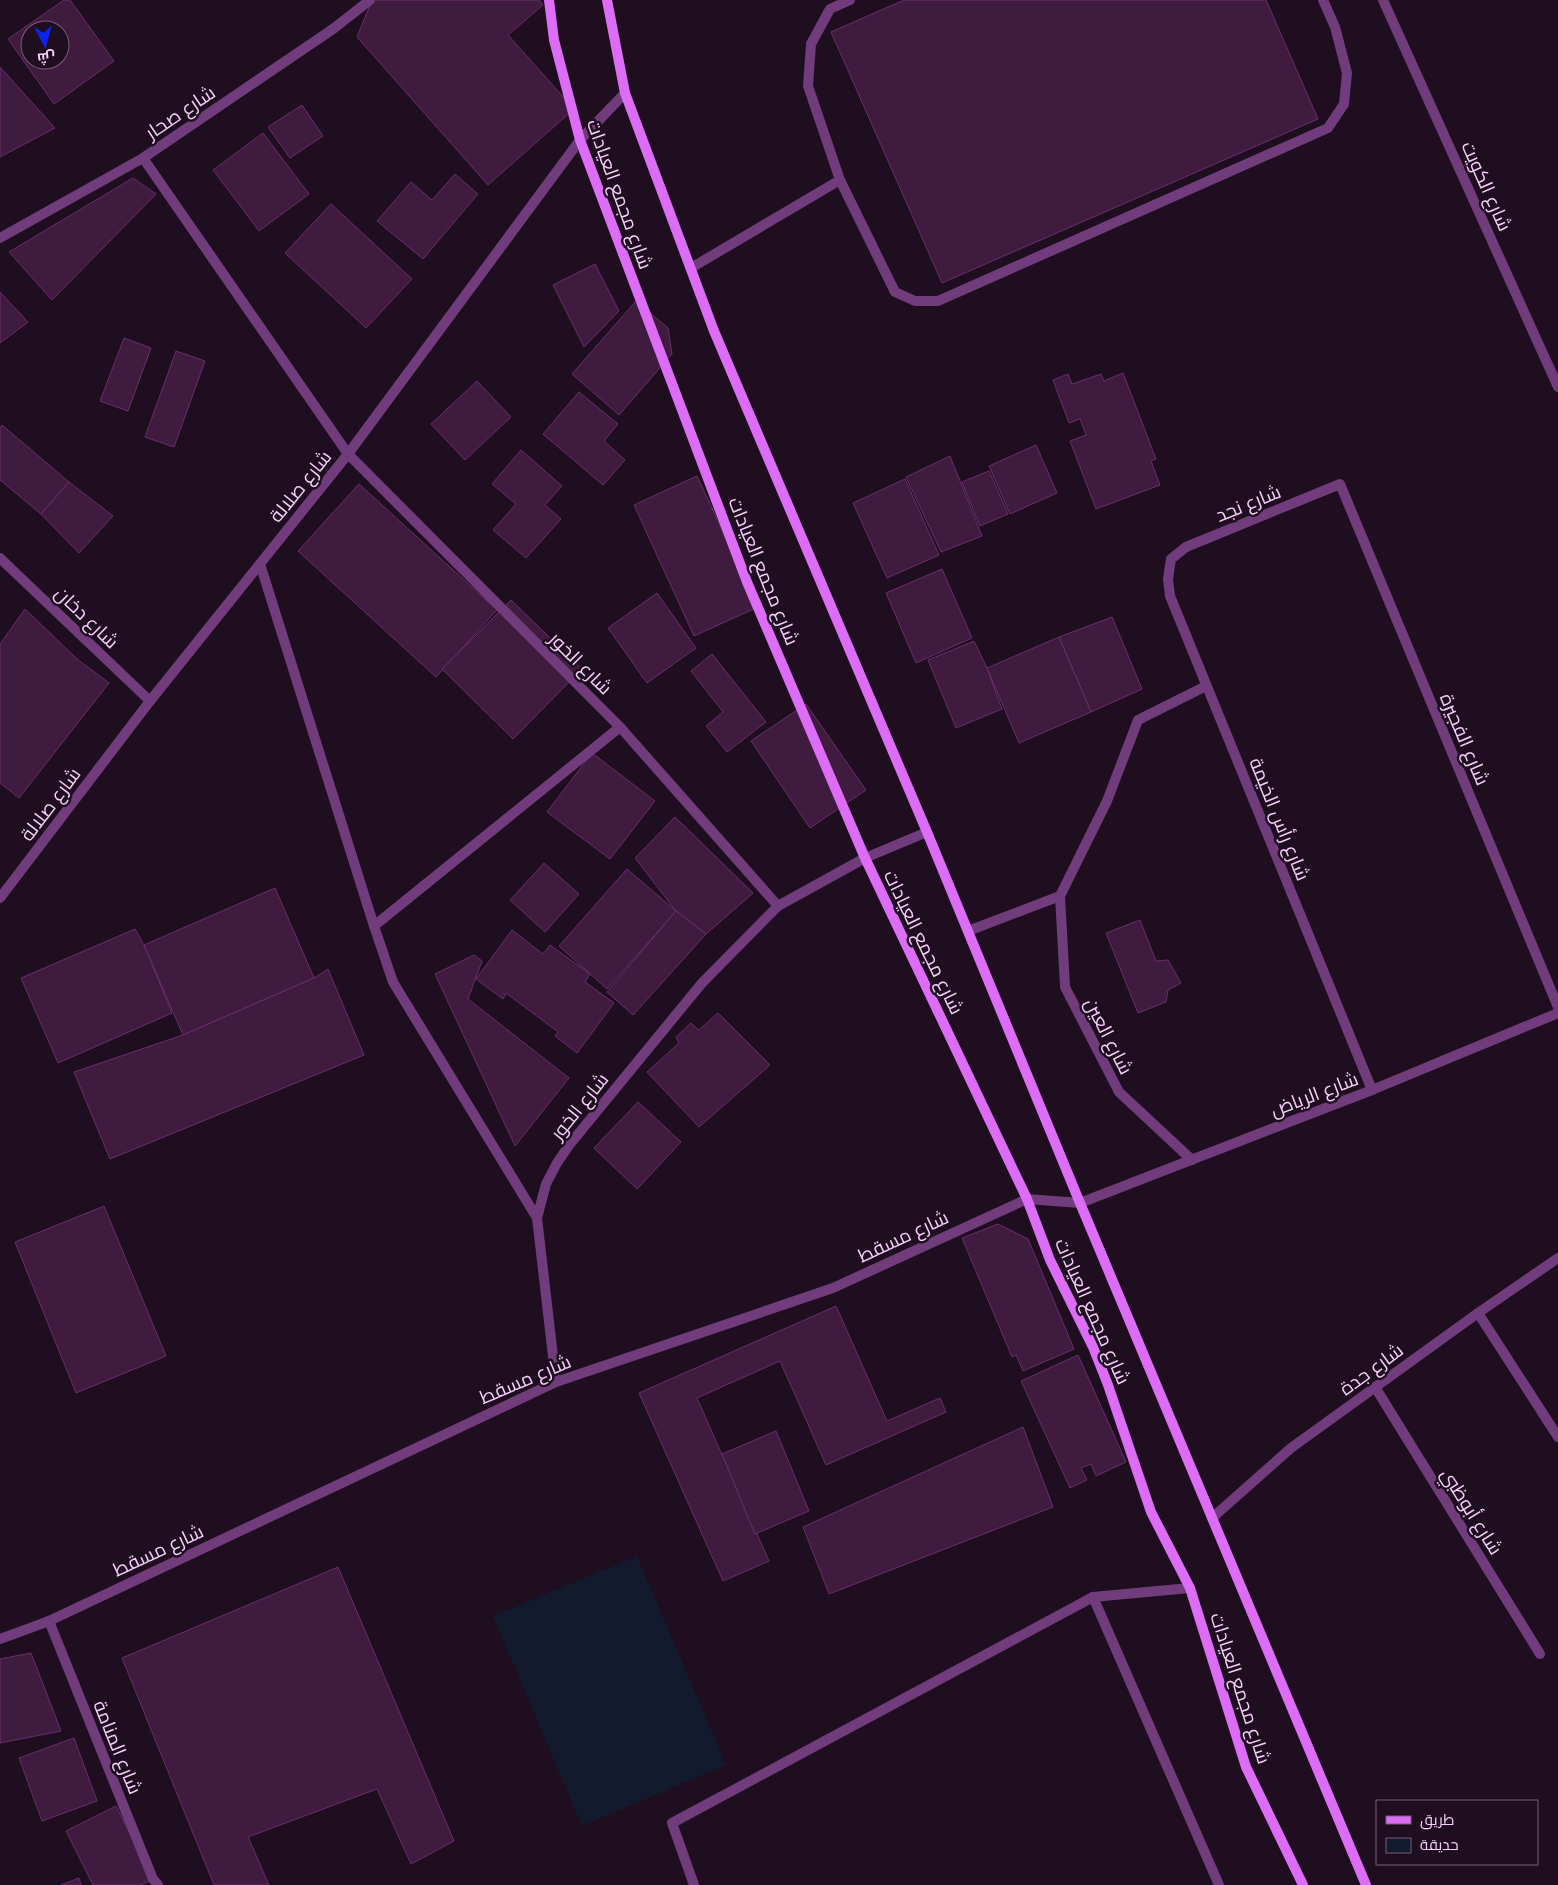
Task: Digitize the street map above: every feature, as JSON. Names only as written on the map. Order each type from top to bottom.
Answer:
[{"type":"main road","name":"شارع مجمع العيادات","points":[[549,0],[554,40],[580,140],[747,582],[865,858],[1028,1199],[1050,1260],[1093,1347],[1151,1512],[1190,1588],[1246,1767],[1304,1885]]},
{"type":"main road","name":"شارع مجمع العيادات","points":[[607,0],[625,93],[714,331],[968,931],[1366,1885]]},
{"type":"street","name":"شارع صحار","points":[[0,238],[143,158],[333,29],[370,0]]},
{"type":"street","points":[[850,0],[830,9],[811,44],[808,86],[840,180],[895,292],[915,301],[938,301],[1328,128],[1344,104],[1346,73],[1335,27],[1323,0]]},
{"type":"street","name":"شارع الكويت","points":[[1383,0],[1554,364],[1558,387]]},
{"type":"street","name":"شارع صلالة","points":[[0,898],[150,701],[348,454],[580,140],[625,93]]},
{"type":"street","name":"شارع الخور","points":[[143,158],[348,454],[620,727],[778,906]]},
{"type":"street","points":[[691,268],[840,180]]},
{"type":"street","name":"شارع نجد","points":[[1171,559],[1186,547],[1340,484]]},
{"type":"street","name":"شارع الفجيرة","points":[[1340,484],[1558,1008]]},
{"type":"street","name":"شارع دخان","points":[[0,558],[150,701]]},
{"type":"street","name":"شارع رأس الخيمة","points":[[1171,559],[1168,578],[1170,596],[1372,1090]]},
{"type":"street","points":[[260,564],[393,982],[537,1218]]},
{"type":"street","points":[[968,931],[1060,896],[1107,801],[1138,720],[1206,686]]},
{"type":"street","points":[[374,926],[620,727]]},
{"type":"street","name":"شارع الخور","points":[[556,1382],[537,1218],[546,1184],[557,1163],[570,1144],[702,983],[778,906],[865,858],[926,832]]},
{"type":"street","name":"شارع العين","points":[[1060,896],[1065,987],[1119,1092],[1192,1160]]},
{"type":"street","name":"شارع الرياض","points":[[1080,1203],[1372,1090],[1558,1013]]},
{"type":"street","name":"شارع مسقط","points":[[0,1639],[48,1621],[556,1382],[833,1288],[1028,1199],[1080,1203]]},
{"type":"street","name":"شارع جدة","points":[[1212,1518],[1291,1448],[1478,1313],[1558,1258]]},
{"type":"street","points":[[1478,1313],[1558,1437]]},
{"type":"street","name":"شارع أبوظبي","points":[[1375,1387],[1540,1654]]},
{"type":"street","points":[[694,1885],[672,1823],[1093,1597],[1190,1588]]},
{"type":"street","points":[[1093,1597],[1219,1885]]},
{"type":"street","name":"شارع المنامة","points":[[48,1621],[153,1879],[158,1885]]},
{"type":"green space","points":[[637,1556],[726,1765],[582,1826],[493,1616]]},
{"type":"building","points":[[64,0],[70,0],[114,61],[54,104],[30,70],[70,70],[70,20],[35,20]]},
{"type":"building","points":[[372,0],[539,0],[543,5],[508,35],[574,109],[488,185],[357,37]]},
{"type":"building","points":[[904,0],[1266,0],[1318,119],[942,283],[831,32]]},
{"type":"building","points":[[20,31],[20,56],[8,39]]},
{"type":"building","points":[[0,67],[55,128],[0,157]]},
{"type":"building","points":[[302,105],[323,136],[290,158],[268,127]]},
{"type":"building","points":[[263,133],[309,194],[259,231],[213,170]]},
{"type":"building","points":[[455,174],[478,194],[423,259],[377,221],[411,182],[432,200]]},
{"type":"building","points":[[133,178],[156,194],[52,300],[9,252]]},
{"type":"building","points":[[331,204],[412,279],[366,328],[285,253]]},
{"type":"building","points":[[595,264],[619,311],[584,347],[553,285]]},
{"type":"building","points":[[0,292],[28,322],[0,343]]},
{"type":"building","points":[[636,301],[668,328],[672,354],[619,415],[572,374]]},
{"type":"building","points":[[124,338],[151,348],[128,411],[100,401]]},
{"type":"building","points":[[176,351],[205,361],[174,447],[145,437]]},
{"type":"building","points":[[1123,373],[1156,459],[1151,461],[1160,485],[1096,509],[1070,441],[1086,435],[1080,419],[1069,423],[1053,380],[1068,374],[1072,384],[1101,374],[1104,381]]},
{"type":"building","points":[[477,381],[511,417],[465,460],[431,424]]},
{"type":"building","points":[[579,392],[618,424],[604,441],[625,460],[603,485],[543,434]]},
{"type":"building","points":[[2,425],[69,482],[41,514],[0,480],[0,428]]},
{"type":"building","points":[[1036,445],[1057,493],[1010,514],[989,466]]},
{"type":"building","points":[[521,450],[562,486],[545,505],[561,519],[526,558],[493,530],[516,504],[492,484]]},
{"type":"building","points":[[950,456],[982,536],[941,552],[906,477]]},
{"type":"building","points":[[989,471],[1008,514],[980,526],[962,482]]},
{"type":"building","points":[[697,476],[758,607],[694,636],[634,505]]},
{"type":"building","points":[[905,479],[939,555],[887,578],[853,503]]},
{"type":"building","points":[[69,482],[113,516],[79,553],[41,514]]},
{"type":"building","points":[[359,484],[497,610],[436,677],[298,551]]},
{"type":"building","points":[[942,569],[972,638],[916,663],[886,593]]},
{"type":"building","points":[[657,593],[696,648],[647,683],[608,628]]},
{"type":"building","points":[[511,600],[582,669],[513,739],[442,669]]},
{"type":"building","points":[[25,609],[77,659],[109,683],[19,798],[0,783],[0,644]]},
{"type":"building","points":[[1112,617],[1142,689],[1091,712],[1059,637]]},
{"type":"building","points":[[1059,637],[1091,712],[1019,743],[987,668]]},
{"type":"building","points":[[974,641],[987,668],[1002,709],[956,728],[928,660]]},
{"type":"building","points":[[712,654],[766,722],[727,752],[706,726],[723,712],[691,671]]},
{"type":"building","points":[[806,704],[866,790],[810,828],[751,741]]},
{"type":"building","points":[[592,753],[655,801],[610,859],[547,812]]},
{"type":"building","points":[[675,817],[753,893],[706,934],[676,911],[635,858]]},
{"type":"building","points":[[544,863],[579,894],[545,932],[510,900]]},
{"type":"building","points":[[627,869],[676,911],[607,989],[559,946]]},
{"type":"building","points":[[275,888],[314,978],[183,1035],[144,945]]},
{"type":"building","points":[[676,911],[706,934],[633,1015],[607,992]]},
{"type":"building","points":[[1140,920],[1156,961],[1168,960],[1181,983],[1168,990],[1166,1002],[1138,1013],[1106,933]]},
{"type":"building","points":[[135,929],[144,945],[172,1013],[58,1063],[21,978]]},
{"type":"building","points":[[512,930],[543,954],[550,945],[590,974],[585,982],[614,1003],[577,1053],[555,1036],[558,1032],[506,993],[503,999],[476,979]]},
{"type":"building","points":[[474,955],[482,961],[468,999],[569,1078],[515,1146],[435,974]]},
{"type":"building","points":[[328,969],[364,1055],[110,1159],[74,1072],[183,1035],[314,978]]},
{"type":"building","points":[[718,1013],[770,1065],[699,1127],[647,1072],[679,1043],[676,1037],[691,1023],[699,1030]]},
{"type":"building","points":[[638,1102],[681,1142],[637,1189],[594,1148]]},
{"type":"building","points":[[104,1206],[166,1356],[76,1393],[15,1242]]},
{"type":"building","points":[[998,1224],[1028,1239],[1074,1349],[1023,1371],[1016,1355],[1012,1357],[962,1238]]},
{"type":"building","points":[[836,1306],[887,1421],[940,1398],[946,1412],[826,1465],[780,1361],[697,1398],[769,1561],[723,1581],[639,1393]]},
{"type":"building","points":[[1078,1355],[1126,1462],[1096,1476],[1091,1464],[1081,1468],[1087,1480],[1070,1488],[1021,1381]]},
{"type":"building","points":[[1023,1427],[1053,1507],[829,1594],[803,1527]]},
{"type":"building","points":[[776,1431],[809,1511],[755,1534],[722,1454]]},
{"type":"building","points":[[338,1567],[454,1841],[411,1864],[377,1789],[248,1837],[269,1885],[214,1885],[122,1658]]},
{"type":"building","points":[[31,1653],[61,1731],[0,1743],[0,1659]]},
{"type":"building","points":[[74,1738],[97,1801],[42,1821],[19,1758]]},
{"type":"building","points":[[116,1806],[153,1879],[141,1885],[93,1885],[66,1831]]},
{"type":"building","points":[[79,1878],[81,1885],[61,1885]]}]
